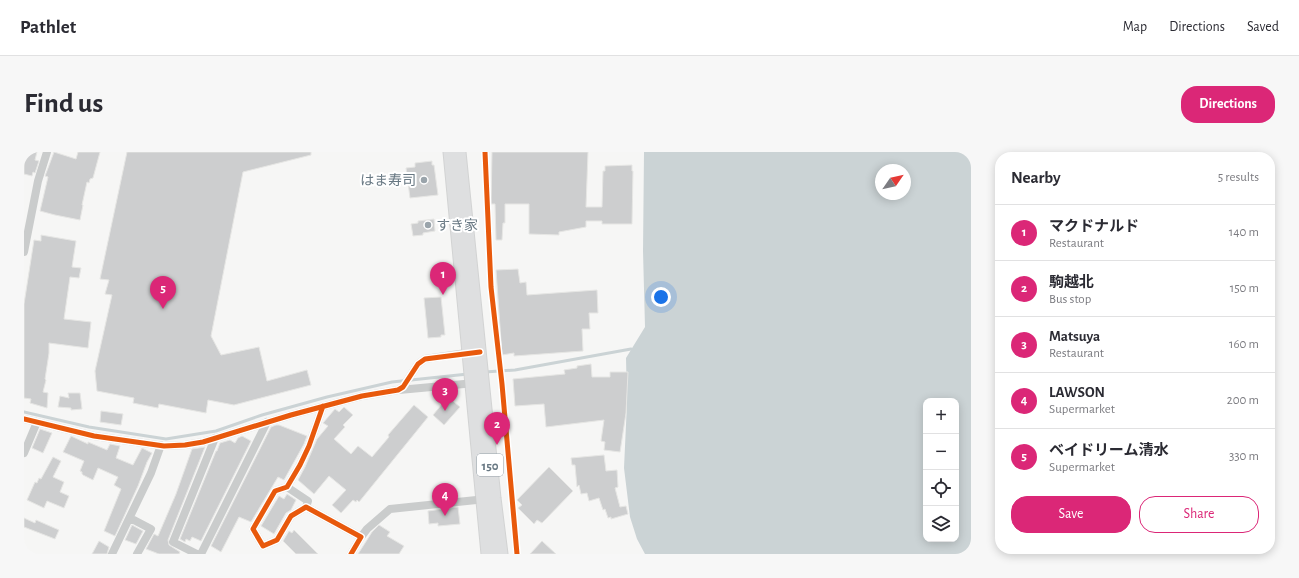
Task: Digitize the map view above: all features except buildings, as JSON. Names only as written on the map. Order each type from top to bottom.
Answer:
[{"type":"highway","name":"150","points":[[450,152],[488,498],[488,554]]},
{"type":"highway","name":"150","points":[[459,152],[475,369]]},
{"type":"highway","name":"150","points":[[488,498],[501,554]]},
{"type":"street","points":[[24,252],[38,181],[47,152]]},
{"type":"street","points":[[401,389],[410,377],[414,368],[425,360],[475,369]]},
{"type":"street","points":[[24,418],[94,436],[161,445],[185,445],[215,438],[323,406],[362,396],[401,389],[475,369]]},
{"type":"street","points":[[287,487],[308,500],[306,507],[292,516],[277,540],[263,546],[253,529],[275,491],[287,487],[309,446],[323,406]]},
{"type":"street","points":[[24,453],[37,422]]},
{"type":"street","points":[[201,554],[266,422]]},
{"type":"street","points":[[197,554],[173,542],[215,438]]},
{"type":"street","points":[[112,554],[151,473],[161,445]]},
{"type":"street","points":[[350,554],[367,529],[390,509],[488,498]]},
{"type":"street","points":[[306,507],[361,537]]},
{"type":"street","points":[[130,518],[151,529],[137,554]]},
{"type":"shaded area","points":[[644,152],[971,152],[971,554],[645,554],[637,539],[630,517],[624,468],[627,403],[626,358],[645,327],[643,251]]},
{"type":"waterway","points":[[485,372],[515,370],[631,349]]},
{"type":"waterway","points":[[24,412],[89,427],[166,439],[216,431],[262,415],[327,397],[392,382],[468,374]]},
{"type":"cycle path","points":[[485,152],[491,287],[502,384],[517,554]]},
{"type":"cycle path","points":[[24,419],[94,436],[164,446],[185,445],[203,442],[291,415],[362,396],[398,390],[403,387],[418,364],[425,359],[480,352]]},
{"type":"cycle path","points":[[323,406],[309,446],[300,465],[287,487],[275,491],[253,529],[263,546],[277,540],[291,516],[306,507],[361,537],[351,554]]},
{"type":"place","name":"はま寿司","points":[[424,180]]},
{"type":"place","name":"すき家","points":[[428,225]]},
{"type":"place","name":"マクドナルド","points":[[443,295]]},
{"type":"place","name":"ベイドリーム清水","points":[[163,309]]},
{"type":"place","name":"Matsuya","points":[[445,411]]},
{"type":"place","name":"駒越北","points":[[497,445]]},
{"type":"place","name":"LAWSON","points":[[445,516]]}]
